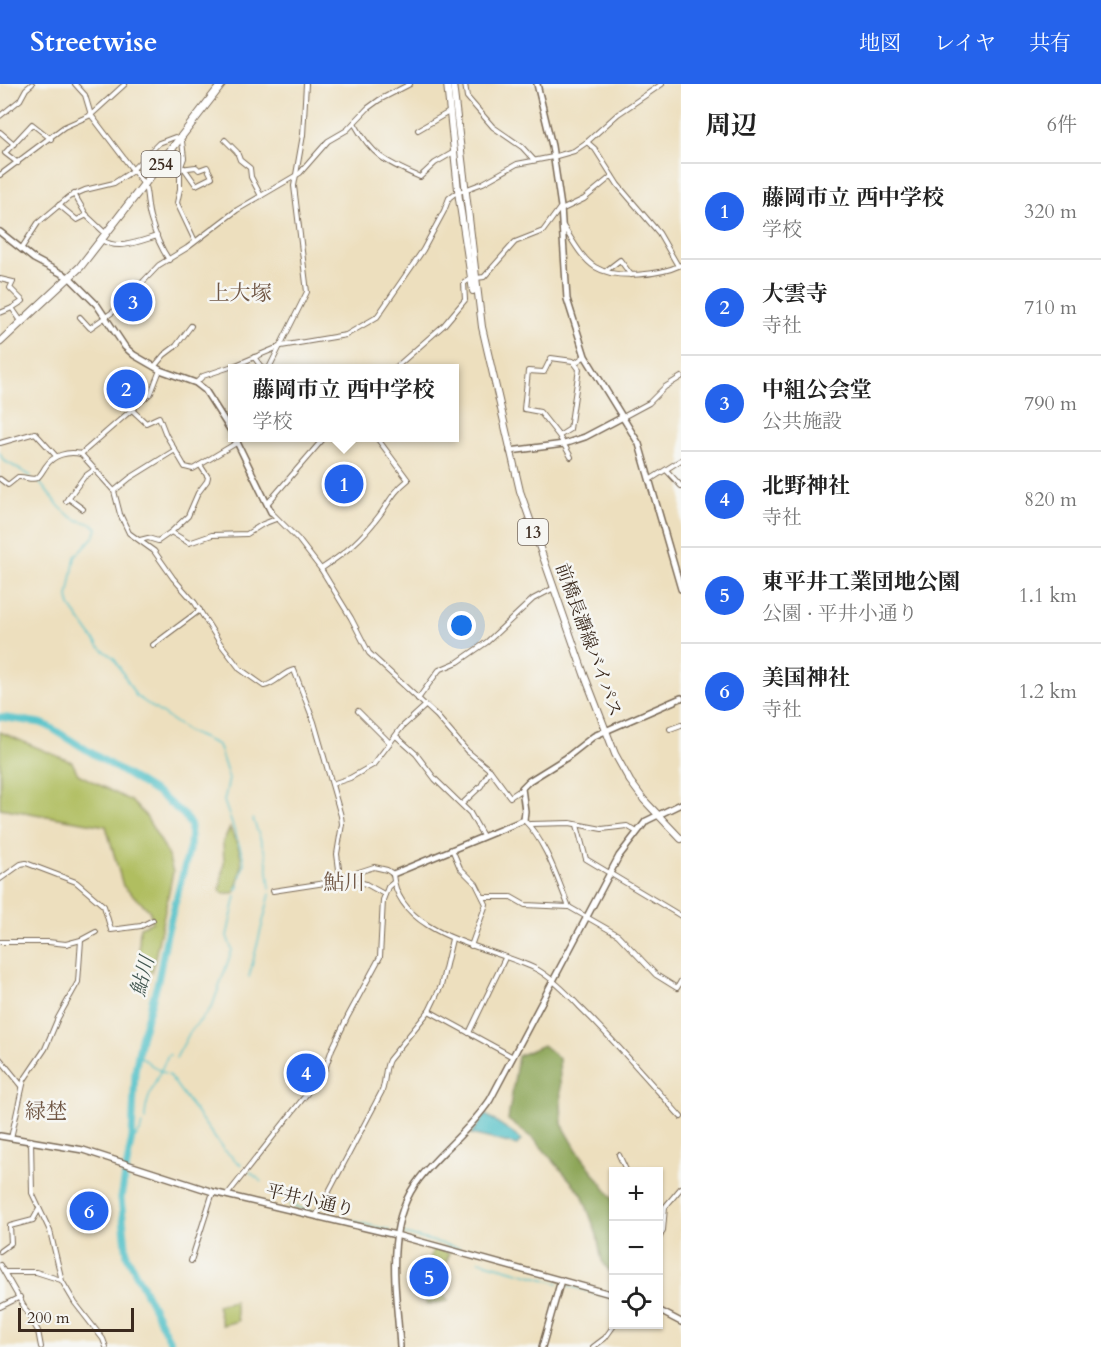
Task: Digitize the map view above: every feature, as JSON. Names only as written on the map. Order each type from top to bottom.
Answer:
[{"type":"highway","name":"254","points":[[0,342],[70,278],[145,186],[222,84]]},
{"type":"main road","name":"前橋長瀞線バイパス","points":[[447,84],[454,152],[461,191]]},
{"type":"main road","name":"前橋長瀞線バイパス","points":[[453,84],[461,191],[472,279],[510,451],[526,510],[605,731],[630,781],[657,815],[681,839]]},
{"type":"street","points":[[0,116],[20,100],[32,84]]},
{"type":"street","points":[[75,84],[85,95],[91,115],[145,186],[150,218],[169,260]]},
{"type":"street","points":[[0,175],[64,127],[91,115],[125,84]]},
{"type":"street","points":[[272,364],[307,292],[294,186],[303,135],[306,84]]},
{"type":"street","points":[[80,317],[90,328],[106,317],[117,309],[152,270],[237,210],[295,176],[328,141],[354,123],[379,100],[411,84]]},
{"type":"street","points":[[465,84],[467,97],[493,127],[522,147],[534,160]]},
{"type":"street","points":[[537,84],[553,157],[561,209],[567,299],[586,358],[639,444],[681,589]]},
{"type":"street","points":[[235,364],[281,346],[346,335],[377,317],[423,250],[444,211],[447,200],[517,164],[574,151],[618,114],[662,84]]},
{"type":"street","points":[[418,130],[449,112]]},
{"type":"street","points":[[354,123],[366,144],[384,160],[420,177],[435,163],[454,152]]},
{"type":"street","points":[[7,151],[32,124],[51,139]]},
{"type":"street","points":[[0,132],[14,144]]},
{"type":"street","points":[[21,249],[38,223],[74,194],[114,183],[134,169],[159,142],[175,137],[182,141],[184,158],[177,203],[195,241]]},
{"type":"street","points":[[225,140],[237,152],[240,160],[250,168],[251,177],[261,196]]},
{"type":"street","points":[[562,225],[588,260],[595,267],[606,271],[631,275],[669,270],[680,265],[659,233],[587,142]]},
{"type":"street","points":[[0,146],[18,163]]},
{"type":"street","points":[[196,167],[199,170],[207,167],[212,177],[196,185],[182,168],[196,167]]},
{"type":"street","points":[[401,364],[444,325],[465,300],[462,286],[472,279],[484,277],[515,242],[543,231],[561,209],[584,200],[612,176]]},
{"type":"street","points":[[74,194],[110,245],[132,244],[157,236]]},
{"type":"street","points":[[59,205],[77,220],[87,215]]},
{"type":"street","points":[[0,232],[50,269],[70,278],[93,300],[125,347],[154,367],[196,383],[206,390],[228,425]]},
{"type":"street","points":[[606,271],[620,260],[631,275]]},
{"type":"street","points":[[0,279],[13,282],[10,288],[22,300],[12,308],[0,313]]},
{"type":"street","points":[[12,308],[22,322]]},
{"type":"street","points":[[154,367],[176,346],[191,326]]},
{"type":"street","points":[[254,357],[259,364]]},
{"type":"street","points":[[571,457],[559,436],[540,412],[524,409],[528,371],[544,372],[551,358],[573,361],[579,368]]},
{"type":"street","points":[[575,363],[586,358]]},
{"type":"street","points":[[559,436],[570,429],[579,368],[586,358]]},
{"type":"street","points":[[196,383],[203,376],[228,367]]},
{"type":"street","points":[[81,454],[151,393],[160,370]]},
{"type":"street","points":[[510,451],[564,444],[585,437],[649,403],[665,387],[681,377]]},
{"type":"street","points":[[132,410],[146,423],[159,417],[166,435],[185,467],[193,469],[233,442]]},
{"type":"street","points":[[0,443],[35,433],[56,456]]},
{"type":"street","points":[[237,442],[271,512],[298,539],[321,569],[369,653],[418,699],[467,751],[490,770],[510,797],[594,736],[681,698]]},
{"type":"street","points":[[267,504],[321,442]]},
{"type":"street","points":[[321,569],[349,550],[379,516],[394,491],[408,480],[380,442]]},
{"type":"street","points":[[114,491],[130,478],[175,450]]},
{"type":"street","points":[[0,479],[8,485],[18,477],[34,479],[56,456],[81,454],[114,491],[120,514],[129,533],[154,551],[200,610],[220,643],[240,669],[261,685],[268,686],[287,672],[294,670],[314,722],[342,824],[337,854],[340,877]]},
{"type":"street","points":[[651,479],[667,471],[681,460]]},
{"type":"street","points":[[139,540],[148,538],[158,541],[188,516],[208,477],[200,465]]},
{"type":"street","points":[[83,509],[67,499],[84,477],[94,470]]},
{"type":"street","points":[[667,471],[681,486]]},
{"type":"street","points":[[171,532],[186,542],[192,542],[212,535],[247,534],[276,518]]},
{"type":"street","points":[[674,562],[681,559]]},
{"type":"street","points":[[418,699],[439,670],[458,662],[487,642],[533,599],[554,588]]},
{"type":"street","points":[[153,645],[200,610]]},
{"type":"street","points":[[332,784],[350,778],[368,768],[402,727],[425,706]]},
{"type":"street","points":[[358,711],[390,743]]},
{"type":"street","points":[[670,729],[681,724]]},
{"type":"street","points":[[396,736],[416,754],[435,779],[470,813],[483,836]]},
{"type":"street","points":[[462,804],[481,786],[490,770]]},
{"type":"street","points":[[522,788],[526,816],[524,820]]},
{"type":"street","points":[[400,1347],[394,1245],[403,1208],[412,1189],[425,1172],[479,1116],[513,1057],[619,856],[646,821],[681,804]]},
{"type":"street","points":[[524,820],[530,824],[543,844],[569,907]]},
{"type":"street","points":[[273,891],[316,885],[378,867],[393,874],[524,820]]},
{"type":"street","points":[[530,824],[557,823],[603,829],[627,826],[637,832]]},
{"type":"street","points":[[577,825],[586,859],[681,916]]},
{"type":"street","points":[[452,849],[460,868],[476,884],[486,904],[471,946]]},
{"type":"street","points":[[0,879],[26,863],[76,882],[104,906],[111,930],[141,926],[153,920]]},
{"type":"street","points":[[393,874],[394,882],[405,904],[419,918],[452,939],[534,968],[553,981],[593,1019],[681,1117]]},
{"type":"street","points":[[340,877],[366,884],[384,894]]},
{"type":"street","points":[[226,1195],[324,1072],[348,1016],[380,957],[384,894],[394,882]]},
{"type":"street","points":[[483,897],[511,897],[525,905],[569,907],[618,935],[656,975],[677,988],[681,981]]},
{"type":"street","points":[[0,942],[63,944],[81,940],[96,932]]},
{"type":"street","points":[[316,1216],[382,1091],[389,1060],[429,1011],[441,986],[452,939]]},
{"type":"street","points":[[11,1138],[22,1086],[30,1069],[45,1049],[58,1018],[78,982],[81,940]]},
{"type":"street","points":[[469,1033],[505,958]]},
{"type":"street","points":[[429,1011],[513,1057]]},
{"type":"street","points":[[0,1059],[22,1086]]},
{"type":"street","name":"平井小通り","points":[[0,1136],[74,1148],[213,1192],[396,1235],[609,1294]]},
{"type":"street","points":[[31,1140],[32,1193],[50,1231],[62,1281],[75,1303],[103,1339],[106,1347]]},
{"type":"street","points":[[619,1155],[625,1167]]},
{"type":"street","points":[[663,1214],[681,1188]]},
{"type":"street","points":[[191,1261],[213,1192]]},
{"type":"street","points":[[0,1251],[11,1243],[10,1226],[33,1220],[39,1208]]},
{"type":"street","points":[[0,1265],[38,1331],[41,1347]]},
{"type":"street","points":[[5,1272],[36,1272],[62,1281]]},
{"type":"street","points":[[542,1347],[561,1280]]},
{"type":"street","points":[[0,1307],[20,1297]]},
{"type":"street","points":[[663,1313],[681,1322]]},
{"type":"street","points":[[593,1347],[605,1338],[611,1329]]},
{"type":"green space","points":[[0,732],[72,762],[78,774],[131,801],[145,815],[163,845],[173,872],[152,972],[142,969],[139,945],[140,927],[153,922],[149,910],[123,886],[106,826],[0,808]]},
{"type":"green space","points":[[230,828],[240,853],[241,867],[234,893],[222,893],[220,890],[224,863],[223,842]]},
{"type":"green space","points":[[543,1045],[559,1058],[562,1124],[577,1150],[609,1194],[609,1271],[602,1261],[597,1235],[582,1194],[536,1141],[508,1120],[518,1056]]},
{"type":"green space","points":[[434,1249],[449,1253],[440,1288],[448,1301],[427,1304],[424,1298],[418,1297],[421,1286],[414,1281],[419,1270],[433,1272],[437,1265],[428,1260]]},
{"type":"green space","points":[[234,1301],[238,1321],[222,1325],[217,1305]]},
{"type":"water","points":[[486,1115],[521,1140],[517,1145],[471,1134]]},
{"type":"waterway","points":[[0,453],[3,460],[31,476]]},
{"type":"waterway","points":[[38,481],[69,515],[97,528],[95,535],[75,557],[68,597],[70,606],[99,647],[114,658],[136,696],[189,732],[218,745],[229,779],[224,801],[244,863],[237,891]]},
{"type":"waterway","name":"鮎川","points":[[0,717],[48,726],[160,795],[184,815],[191,826],[190,846],[167,934],[158,981],[141,1038],[135,1071],[132,1137],[121,1198],[127,1256],[173,1347]]},
{"type":"waterway","points":[[253,819],[266,855],[270,888]]},
{"type":"waterway","points":[[249,977],[270,894]]},
{"type":"waterway","points":[[176,1058],[190,1032],[212,1007],[232,950],[227,936],[236,896]]},
{"type":"waterway","points":[[139,1055],[165,1073]]},
{"type":"waterway","points":[[145,1120],[150,1095],[170,1055]]},
{"type":"waterway","points":[[168,1074],[223,1149],[241,1165]]},
{"type":"waterway","points":[[131,1143],[140,1132],[142,1124]]},
{"type":"waterway","points":[[250,1172],[262,1182]]},
{"type":"waterway","points":[[289,1205],[314,1212]]},
{"type":"waterway","points":[[320,1213],[389,1230]]},
{"type":"waterway","points":[[404,1234],[459,1248]]},
{"type":"waterway","points":[[479,1261],[558,1283]]},
{"type":"waterway","points":[[562,1284],[609,1297]]},
{"type":"place","name":"中組公会堂","points":[[133,302]]},
{"type":"place","name":"大雲寺","points":[[126,389]]},
{"type":"place","name":"藤岡市立 西中学校","points":[[344,484]]},
{"type":"place","name":"北野神社","points":[[306,1073]]},
{"type":"place","name":"美国神社","points":[[89,1211]]},
{"type":"place","name":"東平井工業団地公園","points":[[429,1277]]},
{"type":"district","name":"上大塚","points":[[240,293]]},
{"type":"district","name":"鮎川","points":[[344,882]]},
{"type":"district","name":"緑埜","points":[[46,1111]]}]
